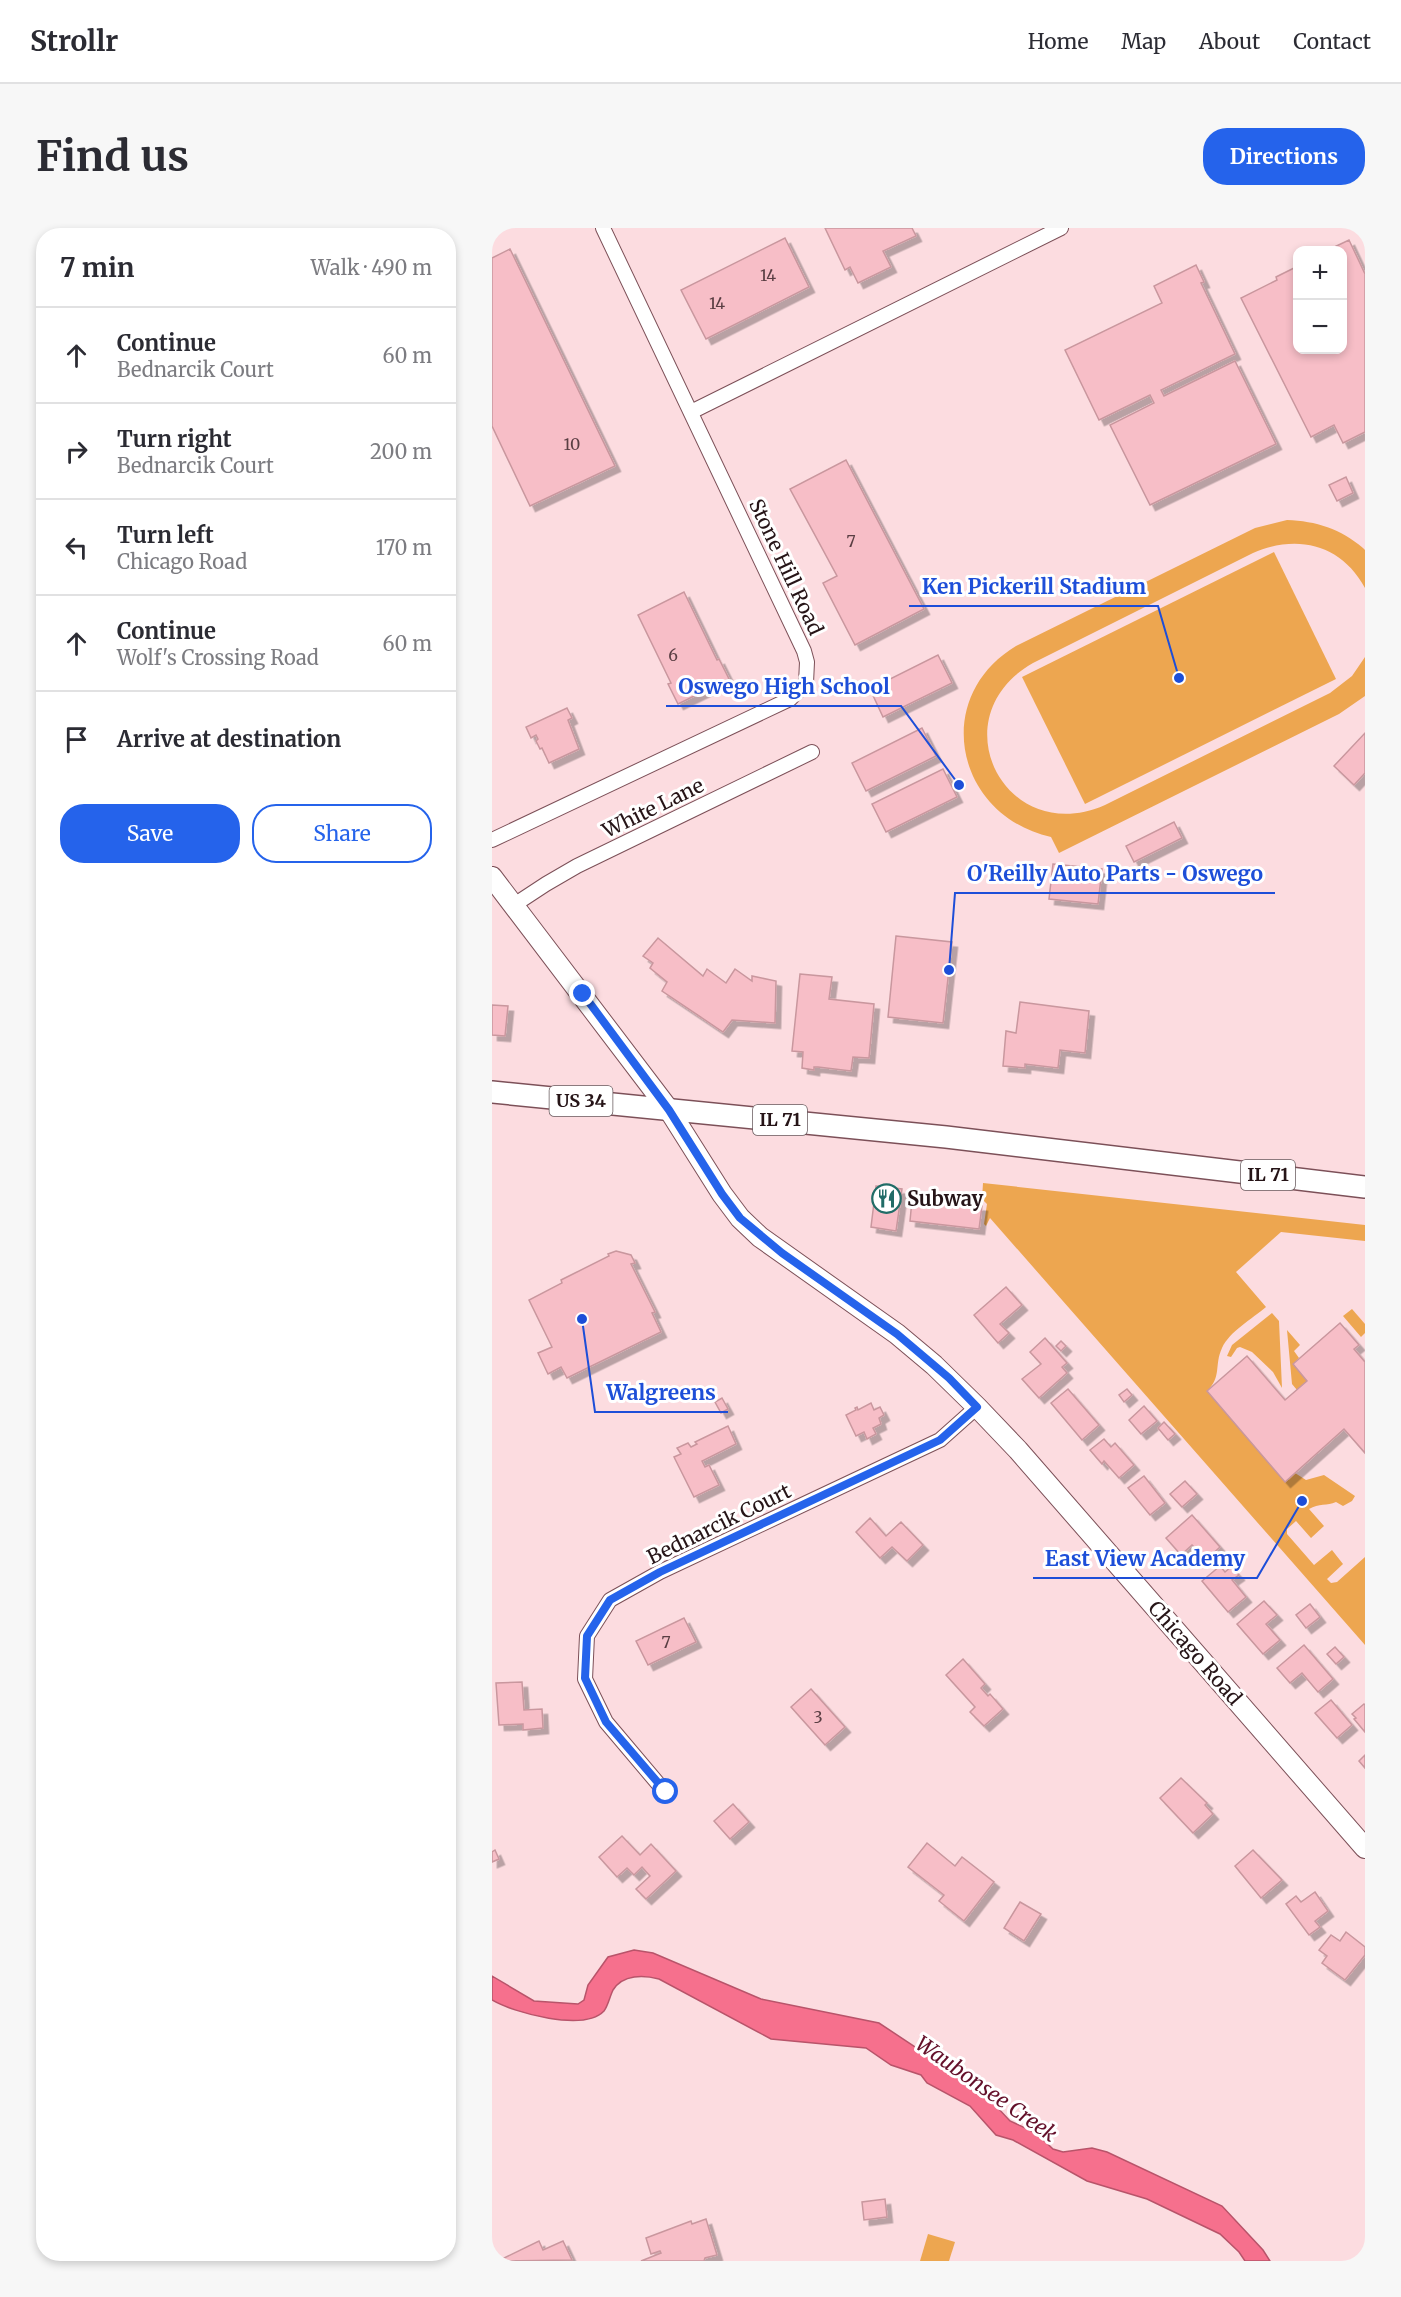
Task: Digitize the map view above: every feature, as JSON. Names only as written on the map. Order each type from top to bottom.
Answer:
[{"type":"main road","name":"Chicago Road","points":[[492,877],[669,1110],[722,1194],[740,1218],[775,1248],[897,1334],[949,1378],[1018,1450],[1365,1848]]},
{"type":"main road","name":"US 34","points":[[492,1092],[669,1110]]},
{"type":"main road","name":"IL 71","points":[[669,1110],[972,1140],[1365,1188]]},
{"type":"street","name":"Stone Hill Road","points":[[492,840],[790,699],[806,683],[807,662],[804,651],[603,228]]},
{"type":"street","points":[[691,412],[1061,228]]},
{"type":"street","name":"White Lane","points":[[514,905],[577,867],[812,752]]},
{"type":"street","name":"Bednarcik Court","points":[[666,1792],[606,1722],[585,1678],[587,1636],[610,1600],[660,1572],[940,1440],[977,1407]]},
{"type":"shaded area","points":[[1287,520],[1328,527],[1355,541],[1365,550],[1365,588],[1344,561],[1316,547],[1286,544],[1253,553],[1033,663],[1005,686],[990,714],[988,743],[996,771],[1013,794],[1038,809],[1069,814],[1105,805],[1330,693],[1352,676],[1365,657],[1365,696],[1339,714],[1059,853],[1051,837],[1019,825],[993,806],[976,781],[966,753],[964,724],[972,695],[989,668],[1016,646],[1255,528]]},
{"type":"shaded area","points":[[1274,552],[1336,679],[1085,804],[1022,677]]},
{"type":"shaded area","points":[[983,1183],[1365,1225],[1365,1241],[1281,1232],[1236,1272],[1266,1307],[1226,1342],[1220,1354],[1215,1381],[1207,1391],[1285,1482],[1295,1473],[1306,1480],[1324,1475],[1355,1496],[1352,1501],[1343,1506],[1336,1502],[1309,1509],[1324,1526],[1311,1538],[1296,1521],[1287,1529],[1287,1534],[1314,1565],[1332,1550],[1343,1564],[1327,1579],[1331,1583],[1337,1582],[1365,1557],[1365,1645],[990,1218],[986,1226],[984,1224],[987,1204],[982,1199]]},
{"type":"shaded area","points":[[1352,1309],[1365,1324],[1365,1333],[1361,1337],[1343,1316]]},
{"type":"shaded area","points":[[1272,1313],[1279,1321],[1282,1388],[1273,1372],[1252,1352],[1240,1347],[1231,1357],[1227,1356],[1232,1345]]},
{"type":"shaded area","points":[[1287,1330],[1300,1345],[1294,1351],[1299,1358],[1293,1364],[1307,1381],[1297,1390],[1292,1384]]},
{"type":"shaded area","points":[[634,1950],[653,1953],[761,1999],[879,2023],[983,2092],[1010,2121],[1036,2133],[1053,2149],[1063,2152],[1092,2148],[1107,2152],[1222,2206],[1263,2250],[1270,2261],[1245,2261],[1220,2234],[1147,2199],[1087,2181],[1013,2140],[996,2135],[970,2106],[927,2083],[921,2075],[891,2065],[866,2048],[771,2039],[659,1979],[647,1977],[634,1977],[622,1981],[613,1990],[604,2011],[594,2017],[581,2020],[532,2015],[492,2000],[492,1976],[534,2001],[578,2004],[584,2000],[588,1985],[608,1957]]},
{"type":"shaded area","points":[[928,2234],[955,2242],[949,2261],[920,2261]]},
{"type":"building","points":[[825,228],[912,228],[916,236],[883,251],[891,267],[858,283],[850,267],[845,270]]},
{"type":"building","points":[[785,238],[809,287],[706,339],[681,290]]},
{"type":"building","points":[[1349,240],[1365,274],[1365,432],[1343,443],[1334,425],[1311,437],[1241,298],[1277,280],[1276,277],[1293,268],[1293,354],[1347,354],[1347,246],[1336,246]]},
{"type":"building","points":[[510,249],[615,466],[530,506],[492,426],[492,258]]},
{"type":"building","points":[[1196,265],[1204,282],[1201,283],[1235,354],[1161,390],[1164,396],[1235,361],[1276,444],[1150,505],[1110,425],[1154,403],[1150,395],[1099,420],[1065,350],[1162,303],[1154,286]]},
{"type":"building","points":[[846,460],[924,609],[855,645],[823,583],[837,576],[790,489]]},
{"type":"building","points":[[1346,477],[1353,493],[1337,501],[1329,485]]},
{"type":"building","points":[[684,592],[717,660],[719,659],[729,679],[678,704],[668,684],[671,683],[638,615]]},
{"type":"building","points":[[938,655],[952,683],[883,717],[870,689]]},
{"type":"building","points":[[567,708],[572,718],[568,720],[579,749],[549,763],[536,741],[538,739],[536,735],[531,738],[526,727]]},
{"type":"building","points":[[922,728],[936,756],[866,791],[852,763]]},
{"type":"building","points":[[1365,733],[1365,773],[1354,785],[1334,766]]},
{"type":"building","points":[[943,769],[957,797],[886,832],[872,804]]},
{"type":"building","points":[[1174,822],[1182,838],[1134,862],[1126,846]]},
{"type":"building","points":[[1053,864],[1102,869],[1098,904],[1049,899]]},
{"type":"building","points":[[896,936],[952,942],[943,1023],[888,1017]]},
{"type":"building","points":[[658,938],[703,976],[707,969],[726,983],[735,969],[752,981],[752,976],[776,981],[775,1023],[732,1020],[723,1032],[662,991],[667,982],[650,968],[653,963],[643,956]]},
{"type":"building","points":[[800,974],[832,977],[829,999],[874,1004],[869,1058],[853,1057],[851,1071],[818,1067],[814,1067],[814,1070],[802,1068],[803,1052],[792,1051]]},
{"type":"building","points":[[1020,1002],[1089,1011],[1085,1053],[1060,1050],[1058,1068],[1025,1064],[1025,1068],[1003,1066],[1006,1031],[1016,1033]]},
{"type":"building","points":[[492,1005],[508,1006],[505,1036],[492,1035]]},
{"type":"building","points":[[876,1186],[902,1189],[896,1231],[871,1227]]},
{"type":"building","points":[[912,1200],[982,1206],[979,1229],[910,1221]]},
{"type":"building","points":[[616,1251],[631,1255],[635,1263],[631,1264],[655,1312],[652,1313],[661,1332],[567,1378],[561,1367],[548,1374],[538,1353],[552,1347],[529,1300]]},
{"type":"building","points":[[1006,1287],[1022,1305],[1000,1324],[1009,1333],[998,1343],[974,1315]]},
{"type":"building","points":[[1340,1323],[1359,1345],[1354,1349],[1365,1362],[1365,1453],[1344,1429],[1285,1482],[1207,1391],[1247,1356],[1285,1400],[1307,1381],[1293,1364]]},
{"type":"building","points":[[1045,1338],[1067,1363],[1062,1367],[1067,1373],[1039,1398],[1022,1379],[1041,1364],[1030,1352]]},
{"type":"building","points":[[1061,1341],[1066,1346],[1061,1351],[1056,1346]]},
{"type":"building","points":[[1068,1389],[1099,1425],[1082,1440],[1051,1403]]},
{"type":"building","points":[[1127,1389],[1132,1395],[1124,1402],[1119,1395]]},
{"type":"building","points":[[722,1398],[728,1409],[721,1413],[715,1402]]},
{"type":"building","points":[[871,1403],[874,1410],[880,1407],[884,1415],[879,1418],[881,1424],[873,1428],[876,1434],[867,1439],[864,1432],[856,1436],[846,1415],[856,1410],[857,1407],[858,1410]]},
{"type":"building","points":[[1144,1406],[1157,1421],[1141,1434],[1129,1420]]},
{"type":"building","points":[[1164,1422],[1175,1434],[1168,1440],[1158,1428]]},
{"type":"building","points":[[728,1426],[736,1444],[702,1461],[705,1467],[709,1465],[719,1485],[694,1497],[674,1457],[681,1454],[677,1448],[688,1443],[691,1447],[697,1444],[695,1442]]},
{"type":"building","points":[[1104,1439],[1111,1447],[1115,1443],[1134,1465],[1119,1478],[1104,1461],[1102,1464],[1090,1450]]},
{"type":"building","points":[[1144,1476],[1165,1503],[1150,1515],[1128,1488]]},
{"type":"building","points":[[1185,1481],[1197,1494],[1182,1507],[1170,1494]]},
{"type":"building","points":[[1192,1515],[1220,1547],[1207,1559],[1192,1545],[1181,1555],[1166,1538]]},
{"type":"building","points":[[870,1518],[886,1536],[901,1522],[923,1545],[907,1561],[892,1547],[880,1558],[856,1532]]},
{"type":"building","points":[[1220,1566],[1225,1572],[1231,1567],[1239,1575],[1232,1580],[1246,1597],[1228,1612],[1202,1581]]},
{"type":"building","points":[[1264,1601],[1277,1615],[1266,1624],[1280,1640],[1263,1654],[1237,1624]]},
{"type":"building","points":[[1310,1604],[1320,1617],[1306,1628],[1296,1615]]},
{"type":"building","points":[[684,1618],[696,1642],[648,1665],[636,1641]]},
{"type":"building","points":[[1304,1645],[1333,1679],[1318,1692],[1302,1673],[1290,1683],[1277,1668]]},
{"type":"building","points":[[1335,1647],[1344,1657],[1336,1664],[1327,1654]]},
{"type":"building","points":[[963,1659],[985,1684],[981,1688],[988,1696],[990,1694],[1003,1709],[984,1726],[970,1712],[975,1707],[946,1675]]},
{"type":"building","points":[[522,1682],[524,1710],[542,1709],[543,1728],[523,1730],[523,1724],[499,1725],[496,1683]]},
{"type":"building","points":[[811,1689],[845,1727],[825,1745],[791,1707]]},
{"type":"building","points":[[1331,1700],[1352,1725],[1337,1738],[1315,1713]]},
{"type":"building","points":[[1365,1705],[1365,1732],[1352,1714]]},
{"type":"building","points":[[1365,1755],[1365,1768],[1359,1761]]},
{"type":"building","points":[[1181,1778],[1207,1803],[1205,1805],[1213,1814],[1193,1833],[1160,1798]]},
{"type":"building","points":[[733,1804],[749,1822],[730,1839],[714,1821]]},
{"type":"building","points":[[622,1836],[640,1855],[651,1844],[676,1871],[646,1899],[636,1889],[650,1876],[642,1867],[634,1875],[627,1868],[617,1877],[599,1857]]},
{"type":"building","points":[[927,1843],[955,1866],[962,1857],[994,1882],[964,1921],[939,1901],[944,1895],[908,1867]]},
{"type":"building","points":[[495,1850],[499,1859],[492,1862],[492,1852]]},
{"type":"building","points":[[1253,1850],[1282,1880],[1261,1898],[1235,1866]]},
{"type":"building","points":[[1315,1892],[1328,1911],[1315,1921],[1320,1927],[1309,1935],[1286,1904],[1296,1896],[1301,1902]]},
{"type":"building","points":[[1020,1902],[1041,1914],[1024,1941],[1004,1928]]},
{"type":"building","points":[[1346,1932],[1365,1947],[1365,1955],[1345,1980],[1322,1963],[1327,1956],[1319,1950],[1331,1935],[1340,1941]]},
{"type":"building","points":[[885,2199],[887,2217],[864,2220],[862,2202]]},
{"type":"building","points":[[706,2219],[717,2255],[705,2258],[704,2261],[641,2261],[661,2253],[660,2251],[651,2254],[646,2238],[691,2221],[692,2224]]},
{"type":"building","points":[[539,2241],[543,2250],[563,2241],[572,2260],[498,2261]]},
{"type":"place","name":"Ken Pickerill Stadium","points":[[1179,678]]},
{"type":"place","name":"Oswego High School","points":[[959,785]]},
{"type":"place","name":"O'Reilly Auto Parts - Oswego","points":[[949,970]]},
{"type":"place","name":"Subway","points":[[886,1199]]},
{"type":"place","name":"Walgreens","points":[[582,1319]]},
{"type":"place","name":"East View Academy","points":[[1302,1501]]},
{"type":"route","points":[[583,994],[669,1110],[722,1194],[740,1218],[760,1237],[897,1334],[949,1378],[977,1407],[940,1440],[660,1572],[610,1600],[587,1636],[585,1678],[606,1722],[629,1752],[666,1792]]},
{"type":"water label","name":"Waubonsee Creek","points":[[986,2089]]}]
